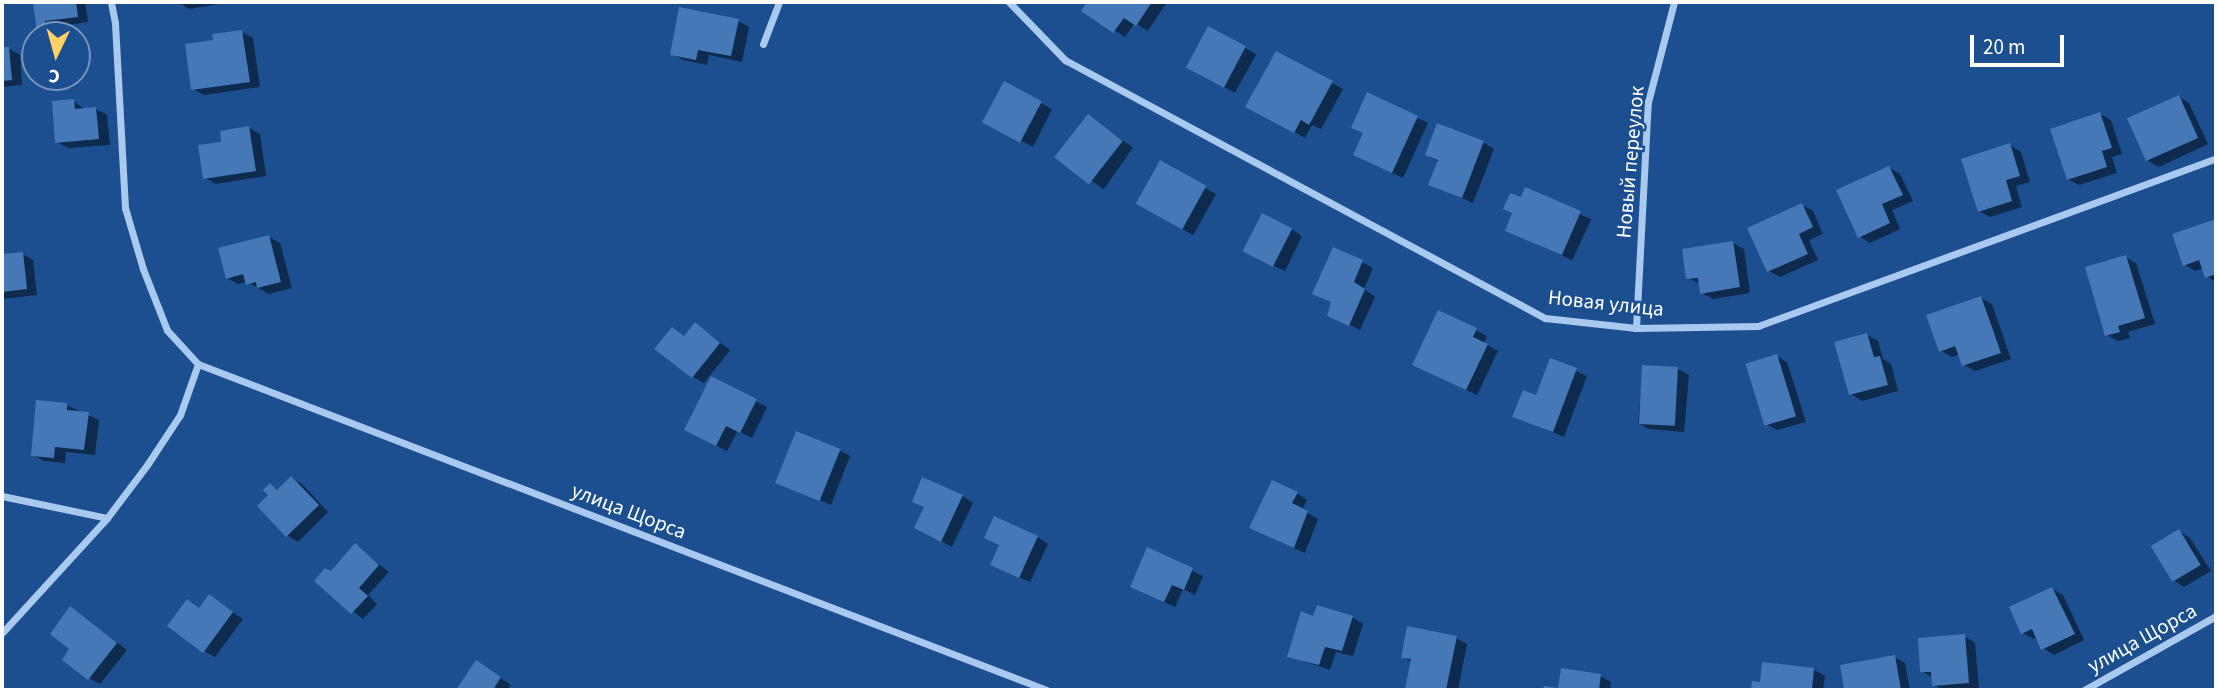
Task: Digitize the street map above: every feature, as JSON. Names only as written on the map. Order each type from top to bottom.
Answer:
[{"type":"street","points":[[2,632],[107,518],[180,415],[198,364],[167,330],[143,269],[125,208],[115,23],[111,2]]},
{"type":"street","points":[[762,44],[779,2]]},
{"type":"street","name":"Новая улица","points":[[1009,2],[1065,60],[1545,318],[1636,328],[1758,327],[2216,158]]},
{"type":"street","name":"Новый переулок","points":[[1636,328],[1648,102],[1674,2]]},
{"type":"street","name":"улица Щорса","points":[[198,364],[1046,690]]},
{"type":"street","points":[[2,496],[107,518]]},
{"type":"street","name":"улица Щорса","points":[[2084,690],[2216,616]]},
{"type":"building","points":[[33,2],[76,2],[78,17],[35,21]]},
{"type":"building","points":[[1087,2],[1152,2],[1136,26],[1124,18],[1113,33],[1081,11]]},
{"type":"building","points":[[679,7],[739,19],[731,56],[698,50],[696,60],[670,55]]},
{"type":"building","points":[[1208,26],[1246,46],[1224,88],[1186,67]]},
{"type":"building","points":[[242,30],[250,82],[191,90],[185,44],[213,40],[212,34]]},
{"type":"building","points":[[2,47],[9,47],[12,80],[2,81]]},
{"type":"building","points":[[1276,51],[1333,81],[1309,125],[1301,120],[1294,133],[1245,107]]},
{"type":"building","points":[[1004,81],[1042,101],[1020,143],[982,122]]},
{"type":"building","points":[[1367,92],[1418,116],[1392,173],[1353,155],[1363,133],[1351,128]]},
{"type":"building","points":[[2179,95],[2198,138],[2146,161],[2127,118]]},
{"type":"building","points":[[74,99],[75,109],[96,107],[99,139],[55,143],[52,101]]},
{"type":"building","points":[[2100,112],[2112,148],[2102,151],[2107,167],[2067,180],[2050,129]]},
{"type":"building","points":[[1088,114],[1123,141],[1089,184],[1054,157]]},
{"type":"building","points":[[1437,123],[1484,141],[1462,198],[1428,185],[1438,160],[1425,155]]},
{"type":"building","points":[[249,126],[256,171],[203,179],[198,145],[221,142],[220,131]]},
{"type":"building","points":[[2010,143],[2020,176],[2006,180],[2012,201],[1978,212],[1961,159]]},
{"type":"building","points":[[1160,160],[1206,186],[1182,229],[1136,204]]},
{"type":"building","points":[[1889,166],[1903,195],[1882,204],[1890,223],[1858,238],[1836,190]]},
{"type":"building","points":[[1525,187],[1581,211],[1562,255],[1505,231],[1512,213],[1503,209],[1510,193],[1521,197]]},
{"type":"building","points":[[1802,203],[1813,227],[1799,234],[1808,254],[1767,272],[1747,228]]},
{"type":"building","points":[[1262,213],[1292,228],[1273,267],[1242,251]]},
{"type":"building","points":[[2216,219],[2216,274],[2205,278],[2199,260],[2183,266],[2172,234]]},
{"type":"building","points":[[269,235],[281,282],[257,288],[256,282],[246,285],[243,274],[226,279],[218,248]]},
{"type":"building","points":[[1733,241],[1740,287],[1700,294],[1698,278],[1686,279],[1682,249]]},
{"type":"building","points":[[1333,247],[1363,260],[1354,282],[1365,289],[1349,326],[1327,316],[1331,302],[1312,294]]},
{"type":"building","points":[[23,252],[27,289],[2,292],[2,254]]},
{"type":"building","points":[[2126,255],[2145,318],[2118,326],[2120,332],[2105,336],[2085,267]]},
{"type":"building","points":[[1981,296],[2001,353],[1962,366],[1955,346],[1939,352],[1926,315]]},
{"type":"building","points":[[1438,310],[1477,328],[1473,337],[1488,344],[1466,390],[1412,365]]},
{"type":"building","points":[[695,322],[720,343],[692,378],[654,349],[672,327],[684,336]]},
{"type":"building","points":[[1867,333],[1874,357],[1880,356],[1888,385],[1849,395],[1834,342]]},
{"type":"building","points":[[1777,354],[1796,416],[1764,426],[1745,364]]},
{"type":"building","points":[[1550,358],[1577,368],[1553,432],[1512,417],[1523,390],[1536,395]]},
{"type":"building","points":[[1642,365],[1678,367],[1675,426],[1639,424]]},
{"type":"building","points":[[711,376],[757,399],[740,433],[726,426],[716,446],[684,430]]},
{"type":"building","points":[[36,400],[67,403],[67,410],[89,412],[84,450],[55,447],[54,458],[31,456]]},
{"type":"building","points":[[796,431],[841,449],[820,501],[775,483]]},
{"type":"building","points":[[291,476],[319,505],[286,537],[257,506],[268,495],[263,490],[270,483],[277,490]]},
{"type":"building","points":[[922,477],[963,495],[941,542],[914,528],[924,507],[912,502]]},
{"type":"building","points":[[1272,480],[1298,492],[1292,503],[1308,511],[1294,548],[1249,528]]},
{"type":"building","points":[[994,516],[1038,536],[1019,578],[990,565],[999,545],[984,538]]},
{"type":"building","points":[[2179,529],[2201,565],[2172,582],[2151,546]]},
{"type":"building","points":[[355,543],[379,565],[359,588],[368,596],[351,614],[314,581],[325,568],[331,571]]},
{"type":"building","points":[[1147,547],[1193,568],[1184,590],[1172,585],[1164,602],[1130,587]]},
{"type":"building","points":[[2052,587],[2075,634],[2041,650],[2032,629],[2021,634],[2009,607]]},
{"type":"building","points":[[209,594],[233,612],[203,653],[167,626],[187,599],[199,608]]},
{"type":"building","points":[[1317,605],[1353,616],[1342,651],[1325,647],[1319,665],[1287,657],[1301,611],[1313,616]]},
{"type":"building","points":[[70,606],[117,643],[88,680],[62,660],[69,649],[50,634]]},
{"type":"building","points":[[1407,626],[1457,636],[1446,690],[1405,689],[1411,659],[1401,658]]},
{"type":"building","points":[[1965,634],[1969,683],[1932,686],[1931,672],[1920,672],[1918,638]]},
{"type":"building","points":[[1895,655],[1901,690],[1844,690],[1840,665]]},
{"type":"building","points":[[476,660],[501,677],[493,690],[456,690]]},
{"type":"building","points":[[1762,662],[1814,668],[1812,690],[1751,690],[1752,681],[1760,682]]},
{"type":"building","points":[[1561,668],[1601,674],[1599,690],[1543,690],[1544,686],[1558,688]]}]
